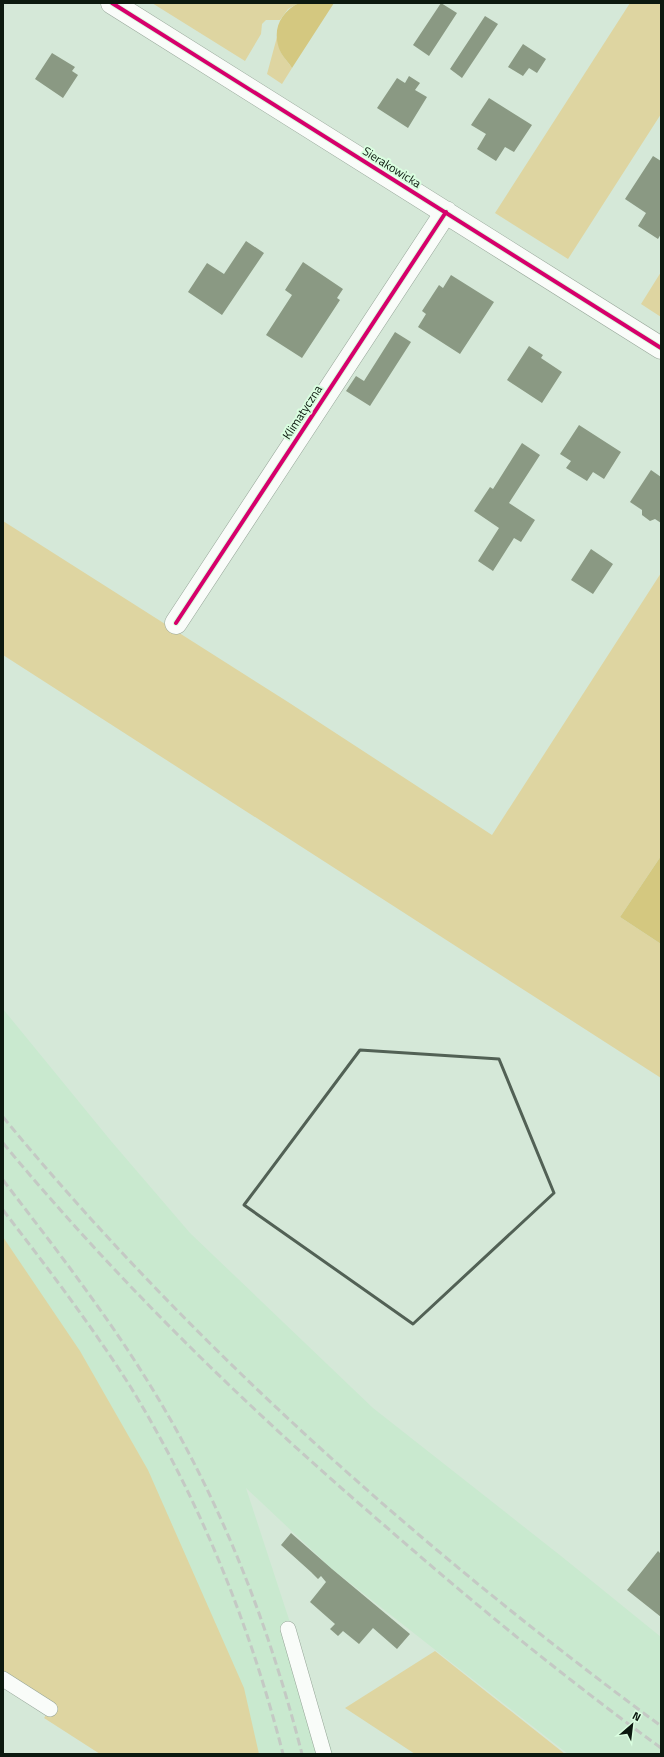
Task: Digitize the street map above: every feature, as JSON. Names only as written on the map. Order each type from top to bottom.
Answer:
[{"type":"street","name":"Sierakowicka","points":[[112,3],[661,348]]},
{"type":"street","name":"Klimatyczna","points":[[176,623],[446,212]]},
{"type":"lane","points":[[288,1629],[324,1754]]},
{"type":"lane","points":[[3,1679],[50,1709]]},
{"type":"highlighted area","points":[[360,1050],[499,1059],[554,1193],[413,1324],[244,1205]]},
{"type":"shaded area","points":[[152,3],[299,3],[288,9],[280,20],[266,20],[262,24],[261,34],[245,61]]},
{"type":"shaded area","points":[[299,3],[334,3],[292,68],[281,53],[278,45],[277,31],[286,12]]},
{"type":"shaded area","points":[[630,3],[661,3],[661,114],[568,259],[495,213]]},
{"type":"shaded area","points":[[277,37],[281,53],[292,68],[282,84],[267,74]]},
{"type":"shaded area","points":[[661,272],[661,317],[641,304]]},
{"type":"shaded area","points":[[3,521],[288,702],[492,835],[661,573],[661,856],[620,917],[661,944],[661,1078],[3,655]]},
{"type":"shaded area","points":[[661,856],[661,944],[620,917]]},
{"type":"shaded area","points":[[3,1009],[111,1141],[190,1233],[373,1408],[661,1637],[661,1754],[568,1754],[332,1569],[246,1488],[333,1754],[249,1754],[3,1259]]},
{"type":"shaded area","points":[[3,1237],[80,1351],[148,1470],[244,1688],[259,1754],[100,1754],[44,1718],[52,1707],[3,1674]]},
{"type":"shaded area","points":[[435,1651],[565,1754],[415,1754],[345,1708]]},
{"type":"building","points":[[441,3],[457,13],[429,56],[413,45]]},
{"type":"building","points":[[485,16],[498,24],[462,78],[450,69]]},
{"type":"building","points":[[523,44],[546,59],[537,73],[529,68],[523,76],[508,67]]},
{"type":"building","points":[[52,53],[75,67],[72,71],[78,75],[63,98],[35,79]]},
{"type":"building","points":[[409,76],[420,83],[415,90],[427,97],[408,128],[377,108],[397,78],[405,83]]},
{"type":"building","points":[[489,98],[532,125],[514,152],[505,147],[496,161],[477,149],[486,134],[471,125]]},
{"type":"building","points":[[653,156],[661,161],[661,234],[658,239],[638,226],[646,213],[625,199]]},
{"type":"building","points":[[246,241],[264,253],[222,315],[188,292],[207,263],[224,274]]},
{"type":"building","points":[[303,262],[343,289],[337,298],[340,300],[302,358],[266,335],[292,295],[285,290]]},
{"type":"building","points":[[451,275],[494,302],[460,354],[418,327],[426,314],[422,311],[439,285],[443,288]]},
{"type":"building","points":[[395,332],[411,342],[370,406],[346,391],[356,376],[364,381]]},
{"type":"building","points":[[529,346],[543,355],[541,358],[562,372],[542,403],[507,380]]},
{"type":"building","points":[[579,425],[621,452],[604,479],[593,472],[587,481],[566,468],[571,461],[560,454]]},
{"type":"building","points":[[522,443],[540,455],[509,503],[535,520],[521,542],[514,538],[493,571],[478,561],[499,528],[474,511],[490,487],[493,489]]},
{"type":"building","points":[[651,470],[661,477],[661,523],[655,519],[650,521],[642,515],[642,510],[630,502]]},
{"type":"building","points":[[591,549],[613,564],[593,594],[571,580]]},
{"type":"building","points":[[291,1533],[410,1634],[397,1649],[373,1628],[359,1644],[343,1631],[338,1636],[330,1629],[335,1624],[310,1602],[326,1582],[321,1576],[318,1579],[281,1545]]},
{"type":"building","points":[[658,1551],[661,1554],[661,1617],[627,1590]]},
{"type":"railway","points":[[3,1117],[76,1202],[152,1285],[231,1365],[313,1442],[397,1516],[484,1589],[661,1726]]},
{"type":"railway","points":[[3,1143],[47,1195],[138,1294],[185,1342],[283,1436],[333,1481],[485,1611],[590,1695],[661,1748]]},
{"type":"railway","points":[[3,1180],[76,1277],[129,1351],[196,1466],[218,1512],[257,1607],[273,1655],[302,1754]]},
{"type":"railway","points":[[3,1210],[68,1296],[115,1363],[130,1386],[179,1473],[220,1564],[239,1611],[270,1706],[283,1754]]},
{"type":"cycle path","points":[[112,3],[661,348]]},
{"type":"cycle path","points":[[176,623],[446,212]]}]
